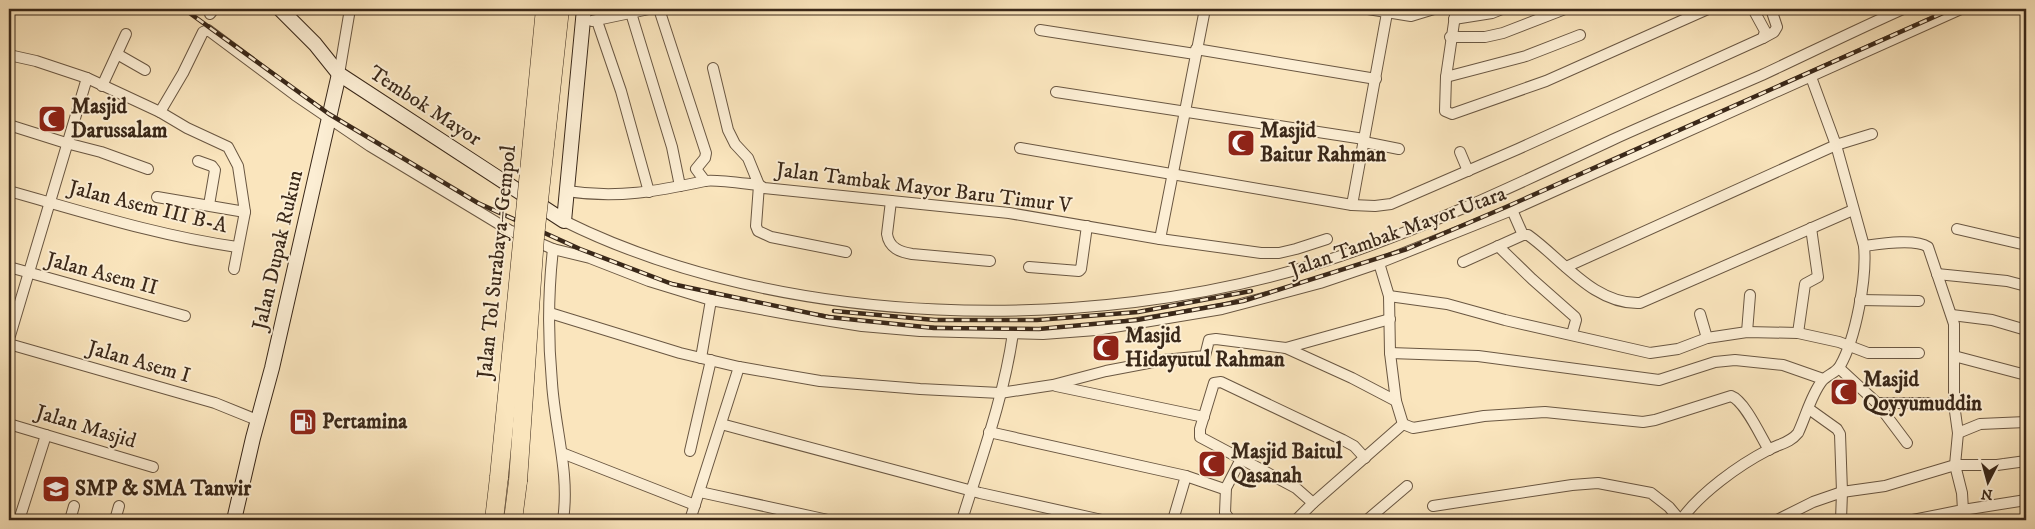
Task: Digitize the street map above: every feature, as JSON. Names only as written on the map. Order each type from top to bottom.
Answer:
[{"type":"highway","name":"Jalan Tol Surabaya–Gempol","points":[[494,520],[545,9]]},
{"type":"highway","name":"Jalan Tol Surabaya–Gempol","points":[[513,520],[518,481],[536,237],[560,9]]},
{"type":"main road","points":[[280,9],[315,44],[339,74]]},
{"type":"main road","points":[[564,221],[588,17]]},
{"type":"main road","name":"Jalan Dupak Rukun","points":[[234,520],[257,420],[272,368],[339,74]]},
{"type":"main road","name":"Tembok Mayor","points":[[339,74],[564,221]]},
{"type":"street","points":[[339,74],[350,9]]},
{"type":"street","points":[[649,9],[631,13],[588,17],[621,91],[649,192]]},
{"type":"street","points":[[659,9],[706,154],[705,158],[696,168],[705,180]]},
{"type":"street","points":[[1160,239],[1205,9]]},
{"type":"street","points":[[1368,9],[1411,16],[1434,9]]},
{"type":"street","points":[[1502,9],[1492,13],[1455,14],[1450,37],[1445,110],[1452,114],[1546,81],[1708,9]]},
{"type":"street","points":[[1450,37],[1484,37],[1502,33],[1566,9]]},
{"type":"street","points":[[1753,9],[1765,31],[1763,38]]},
{"type":"street","points":[[1020,148],[1352,205],[1375,206],[1391,204],[1763,38],[1774,32],[1777,27],[1771,9]]},
{"type":"street","points":[[564,221],[612,244],[713,277],[797,294],[864,304],[982,311],[1077,308],[1183,295],[1314,265],[1381,242],[1467,207],[1903,9]]},
{"type":"street","name":"Jalan Tambak Mayor Utara","points":[[160,112],[183,73],[203,32],[208,30],[328,118],[422,179],[509,230],[554,249],[590,258],[649,281],[711,300],[862,326],[1043,334],[1096,330],[1222,310],[1320,283],[1379,263],[1512,210],[1961,9]]},
{"type":"street","points":[[631,13],[672,148],[680,186]]},
{"type":"street","points":[[1352,205],[1387,13]]},
{"type":"street","points":[[1040,30],[1196,51],[1376,79]]},
{"type":"street","points":[[102,86],[126,34]]},
{"type":"street","points":[[1446,77],[1526,56],[1580,35]]},
{"type":"street","points":[[117,54],[145,70]]},
{"type":"street","points":[[9,56],[36,61],[87,78],[160,112],[187,128],[228,147],[238,166],[246,212],[237,247],[234,269]]},
{"type":"street","points":[[567,192],[616,195],[649,192],[705,180],[759,185],[748,158],[733,140],[728,130],[713,68]]},
{"type":"street","points":[[1433,506],[1572,485],[1598,483],[1651,493],[1669,507],[1681,520],[1700,498],[1735,471],[1769,450],[1793,439],[1798,433],[1823,379],[1839,368],[1849,345],[1860,300],[1865,259],[1864,246],[1836,145],[1811,77]]},
{"type":"street","points":[[9,339],[66,143],[87,78]]},
{"type":"street","points":[[1056,92],[1364,141],[1399,149]]},
{"type":"street","points":[[9,124],[66,143],[101,152],[148,169]]},
{"type":"street","points":[[1566,267],[1836,145],[1872,134]]},
{"type":"street","points":[[1460,152],[1468,171]]},
{"type":"street","points":[[198,161],[212,166],[215,170],[209,205]]},
{"type":"street","name":"Jalan Tambak Mayor Baru Timur V","points":[[846,252],[771,237],[758,231],[756,226],[759,185],[764,188],[1009,213],[1160,239],[1271,254],[1296,249],[1327,239]]},
{"type":"street","name":"Jalan Asem III B-A","points":[[9,191],[104,218],[181,237],[237,247]]},
{"type":"street","points":[[157,197],[246,212]]},
{"type":"street","points":[[891,202],[887,234],[895,249],[912,254],[990,261]]},
{"type":"street","points":[[1512,210],[1523,235]]},
{"type":"street","points":[[1463,262],[1523,235],[1531,236],[1596,290],[1629,303],[1640,302],[1853,210]]},
{"type":"street","points":[[1029,267],[1079,271],[1081,269],[1087,226]]},
{"type":"street","points":[[1798,333],[1805,284],[1818,277],[1811,228]]},
{"type":"street","points":[[1957,229],[2026,245]]},
{"type":"street","points":[[1864,246],[1908,243],[1924,244],[1928,247],[1952,315],[1955,332],[1954,404],[1958,433],[1955,465],[1962,494],[1964,515]]},
{"type":"street","points":[[1498,246],[1575,317],[1576,320],[1572,334]]},
{"type":"street","points":[[554,249],[550,313],[552,384],[562,453],[565,490],[563,520]]},
{"type":"street","points":[[1379,263],[1389,296],[1390,353],[1396,401],[1403,424]]},
{"type":"street","name":"Jalan Asem II","points":[[9,268],[185,316]]},
{"type":"street","points":[[1937,274],[2026,286]]},
{"type":"street","points":[[1747,332],[1750,295]]},
{"type":"street","points":[[1389,296],[1447,304],[1650,353],[1678,349],[1707,338],[1747,332],[1798,333],[1849,345],[1868,353],[1919,353]]},
{"type":"street","points":[[690,451],[706,359],[711,300]]},
{"type":"street","points":[[1860,300],[1919,301]]},
{"type":"street","points":[[550,313],[680,353],[739,367],[820,381],[1000,393],[1053,385],[1106,371],[1144,364],[1204,356],[1208,342],[1212,339],[1286,348],[1352,378],[1396,401]]},
{"type":"street","points":[[1700,314],[1707,338]]},
{"type":"street","points":[[1952,315],[1992,320],[2026,330]]},
{"type":"street","points":[[1286,348],[1390,319]]},
{"type":"street","points":[[962,520],[1010,357],[1013,333]]},
{"type":"street","name":"Jalan Asem I","points":[[9,344],[215,403],[257,420]]},
{"type":"street","points":[[1390,353],[1478,356],[1659,380],[1715,362],[1751,361],[1783,365],[1823,379]]},
{"type":"street","points":[[1954,356],[2026,375]]},
{"type":"street","points":[[690,520],[739,367]]},
{"type":"street","points":[[1839,368],[1877,402],[1907,443]]},
{"type":"street","points":[[1313,502],[1296,488],[1200,437],[1200,430],[1214,382],[1221,382],[1343,440],[1354,446],[1365,458]]},
{"type":"street","points":[[1053,385],[1204,417]]},
{"type":"street","points":[[1403,424],[1413,428],[1484,416],[1545,412],[1643,422],[1731,396],[1738,400],[1769,450]]},
{"type":"street","points":[[1877,402],[1928,403]]},
{"type":"street","points":[[1809,408],[1838,431],[1841,438],[1841,520]]},
{"type":"street","points":[[1958,433],[1980,424],[2026,422]]},
{"type":"street","name":"Jalan Masjid","points":[[9,424],[153,467]]},
{"type":"street","points":[[721,424],[972,490],[1102,520]]},
{"type":"street","points":[[1296,520],[1313,502],[1403,424]]},
{"type":"street","points":[[989,432],[1186,476],[1224,489],[1226,488]]},
{"type":"street","points":[[19,520],[46,435]]},
{"type":"street","points":[[562,453],[695,505]]},
{"type":"street","points":[[1230,520],[1225,513],[1226,488],[1241,459]]},
{"type":"street","points":[[1776,520],[1813,502],[1842,492],[1884,486],[1955,465],[1997,465],[2026,462]]},
{"type":"street","points":[[1173,520],[1186,476]]},
{"type":"street","points":[[1367,520],[1407,486]]},
{"type":"street","points":[[700,492],[828,520]]},
{"type":"street","points":[[1914,520],[1964,515],[2026,500]]},
{"type":"street","points":[[70,520],[74,506]]},
{"type":"street","points":[[115,520],[119,506]]},
{"type":"railway","points":[[184,9],[329,114],[478,203],[580,249],[672,284],[828,317],[934,328],[1039,329],[1137,320],[1243,301],[1407,249],[1952,9]]},
{"type":"railway","points":[[834,311],[935,320],[1037,320],[1138,312],[1251,291]]},
{"type":"place","name":"Masjid Darussalam","points":[[52,119]]},
{"type":"place","name":"Masjid Baitur Rahman","points":[[1241,143]]},
{"type":"place","name":"Masjid Hidayutul Rahman","points":[[1106,348]]},
{"type":"place","name":"Masjid Qoyyumuddin","points":[[1844,392]]},
{"type":"place","name":"Pertamina","points":[[303,422]]},
{"type":"place","name":"Masjid Baitul Qasanah","points":[[1212,464]]},
{"type":"place","name":"SMP & SMA Tanwir","points":[[56,489]]}]
